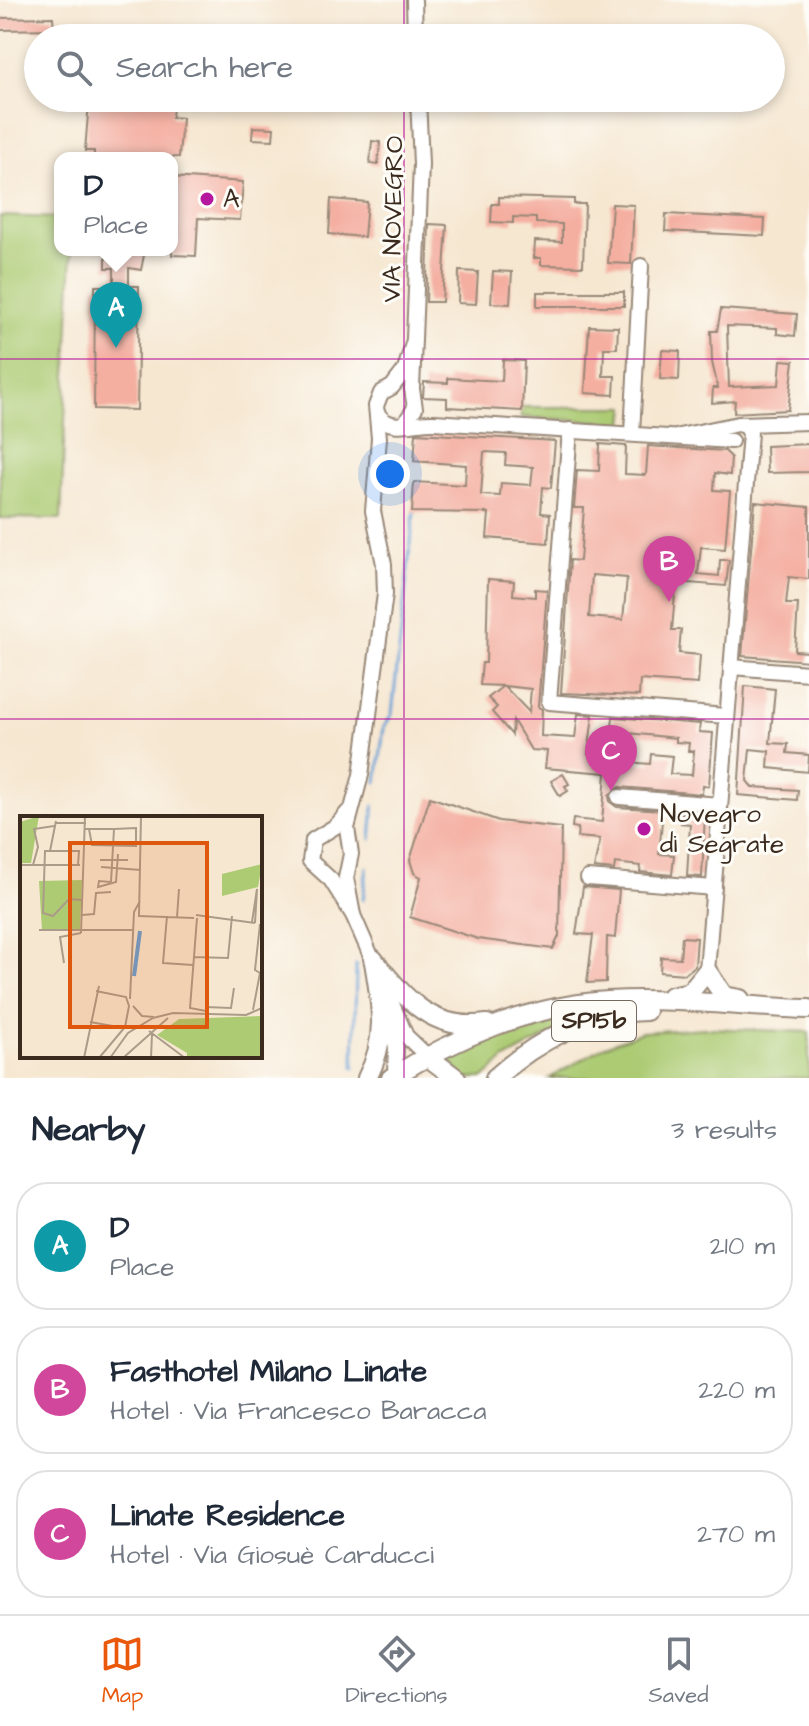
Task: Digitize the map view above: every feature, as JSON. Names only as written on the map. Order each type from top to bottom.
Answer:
[{"type":"main road","points":[[373,959],[407,1001],[439,1020],[472,1026],[537,1015]]},
{"type":"main road","points":[[367,1078],[378,1055],[383,1026],[373,959]]},
{"type":"main road","points":[[608,1001],[635,995],[682,996],[700,983],[707,971],[727,997],[780,1002],[804,1011]]},
{"type":"main road","name":"SP15b","points":[[394,1077],[474,1034],[537,1015],[608,1001],[804,1011]]},
{"type":"main road","name":"SP15b","points":[[501,1074],[564,1031],[629,1012],[804,1011]]},
{"type":"main road","points":[[428,1057],[456,1078]]},
{"type":"street","points":[[414,0],[415,24]]},
{"type":"street","name":"VIA NOVEGRO","points":[[379,453],[387,438],[413,416],[421,177],[419,112]]},
{"type":"street","points":[[632,433],[641,266]]},
{"type":"street","name":"VIA NOVEGRO","points":[[378,414],[378,397],[392,387],[407,366],[414,340]]},
{"type":"street","points":[[392,387],[404,389],[431,415],[458,423]]},
{"type":"street","points":[[378,414],[388,424],[458,423],[679,436],[743,444],[744,430]]},
{"type":"street","points":[[378,414],[379,453],[373,482],[373,511],[384,564],[385,594],[361,775],[347,841],[351,854],[346,865],[346,887],[353,915],[406,1036],[428,1057]]},
{"type":"street","points":[[679,436],[809,422]]},
{"type":"street","points":[[570,430],[549,702],[726,716]]},
{"type":"street","points":[[707,971],[748,471],[744,430]]},
{"type":"street","points":[[732,442],[748,471]]},
{"type":"street","points":[[731,667],[809,673]]},
{"type":"street","points":[[619,797],[720,805]]},
{"type":"street","points":[[353,805],[340,823],[315,838],[309,850],[312,864],[323,872],[353,915]]},
{"type":"street","points":[[327,832],[340,834],[347,841]]},
{"type":"street","points":[[323,872],[337,872],[346,865]]},
{"type":"street","points":[[588,878],[714,888]]},
{"type":"street","points":[[373,959],[395,1038],[394,1077]]},
{"type":"green space","points":[[0,216],[54,218],[54,256],[72,256],[61,519],[0,518]]},
{"type":"green space","points":[[522,407],[626,407],[624,423],[521,417]]},
{"type":"green space","points":[[596,1010],[505,1059],[484,1078],[463,1078],[447,1056],[491,1036]]},
{"type":"green space","points":[[705,1028],[809,1032],[809,1078],[550,1078],[605,1046],[642,1032]]},
{"type":"building","points":[[53,17],[54,24],[24,24],[24,30],[0,30],[0,18]]},
{"type":"building","points":[[88,112],[173,112],[172,117],[182,118],[179,157],[178,152],[85,151]]},
{"type":"building","points":[[253,127],[274,128],[273,140],[252,139]]},
{"type":"building","points":[[372,141],[380,142],[378,165],[370,164]]},
{"type":"building","name":"A","points":[[178,177],[243,182],[240,220],[198,218],[196,256],[178,255]]},
{"type":"building","points":[[499,197],[574,199],[574,204],[585,204],[583,266],[541,265],[541,258],[534,258],[535,241],[562,242],[562,224],[536,223],[536,218],[513,217],[513,223],[491,222],[492,204],[499,204]]},
{"type":"building","points":[[331,199],[367,202],[364,237],[329,234]]},
{"type":"building","points":[[612,204],[634,205],[631,264],[608,263]]},
{"type":"building","points":[[666,214],[765,219],[764,236],[665,231]]},
{"type":"building","points":[[429,224],[447,225],[442,302],[426,302]]},
{"type":"building","points":[[106,256],[144,256],[141,270],[129,268],[129,286],[139,286],[137,410],[94,409],[95,286],[114,286],[114,268],[106,268]]},
{"type":"building","points":[[459,271],[478,272],[476,304],[458,303]]},
{"type":"building","points":[[493,271],[512,272],[510,304],[491,303]]},
{"type":"building","points":[[537,292],[624,292],[624,306],[537,306]]},
{"type":"building","points":[[721,309],[797,314],[795,336],[777,334],[777,328],[727,326],[729,387],[779,385],[781,360],[794,361],[788,410],[734,413],[735,401],[712,403],[713,388],[718,388],[712,362],[711,331],[717,331]]},
{"type":"building","points":[[589,326],[618,327],[617,348],[604,348],[603,376],[615,376],[614,395],[585,393]]},
{"type":"building","points":[[662,350],[680,351],[679,380],[660,379]]},
{"type":"building","points":[[503,360],[524,361],[522,411],[447,407],[447,398],[423,397],[424,382],[448,383],[448,378],[502,381]]},
{"type":"building","points":[[416,433],[555,441],[551,488],[543,487],[541,513],[550,514],[548,543],[487,538],[489,513],[412,512],[414,482],[465,485],[466,465],[414,461]],"holes":[[[484,452],[506,453],[505,465],[533,467],[531,485],[501,483],[500,496],[481,495]]]},
{"type":"building","points":[[600,444],[626,446],[625,474],[646,475],[648,446],[725,451],[731,457],[730,475],[715,473],[714,490],[730,491],[725,549],[701,547],[698,574],[719,576],[720,560],[729,560],[726,586],[676,582],[672,630],[681,630],[679,653],[700,655],[698,684],[640,680],[639,696],[561,693],[570,560],[580,561],[584,508],[574,508],[577,470],[599,471]],"holes":[[[592,575],[627,578],[623,620],[589,617]]]},
{"type":"building","points":[[809,444],[809,472],[767,473],[766,446]]},
{"type":"building","points":[[755,502],[809,507],[809,579],[789,577],[786,604],[798,604],[795,651],[809,652],[809,661],[742,656]]},
{"type":"building","points":[[488,579],[514,581],[513,595],[535,597],[535,589],[547,590],[538,707],[542,709],[541,736],[575,738],[578,714],[593,715],[588,754],[609,756],[613,717],[700,724],[699,732],[713,733],[709,786],[703,785],[702,794],[620,787],[609,795],[610,802],[617,807],[663,810],[659,854],[674,855],[672,875],[640,872],[641,866],[615,863],[614,870],[594,868],[600,839],[577,837],[578,828],[572,827],[573,819],[602,822],[606,773],[545,768],[547,751],[531,750],[513,720],[512,735],[492,712],[497,707],[488,698],[503,686],[480,685],[482,663],[486,663]],"holes":[[[504,686],[531,689],[529,712]],[[628,733],[676,738],[676,742],[689,743],[688,751],[694,751],[692,775],[670,774],[672,756],[651,754],[650,764],[626,762]]]},
{"type":"building","points":[[745,686],[775,689],[770,743],[788,744],[787,753],[809,755],[808,772],[768,768],[769,751],[750,749],[747,781],[752,787],[798,790],[797,800],[738,795]]},
{"type":"building","points":[[563,774],[569,784],[565,786],[568,791],[560,796],[551,781]]},
{"type":"building","points":[[430,797],[499,821],[561,828],[559,936],[553,949],[478,939],[410,917],[421,877],[414,873],[410,860]]},
{"type":"building","points":[[682,812],[705,814],[702,877],[687,876],[690,824],[681,823]]},
{"type":"building","points":[[583,887],[619,890],[615,938],[607,937],[606,982],[587,983],[593,935],[576,934]]},
{"type":"building","points":[[682,937],[697,938],[695,966],[685,974],[660,972],[661,957],[680,958]]},
{"type":"waterway","points":[[377,782],[384,727],[392,714],[414,513]]},
{"type":"waterway","points":[[371,839],[374,806]]},
{"type":"waterway","points":[[363,900],[367,867]]},
{"type":"waterway","points":[[354,1068],[356,965]]},
{"type":"place","name":"A","points":[[207,199]]},
{"type":"place","name":"D","points":[[116,348]]},
{"type":"place","name":"Fasthotel Milano Linate","points":[[669,602]]},
{"type":"place","name":"Linate Residence","points":[[611,791]]},
{"type":"place","name":"Novegro di Segrate","points":[[644,829]]}]
